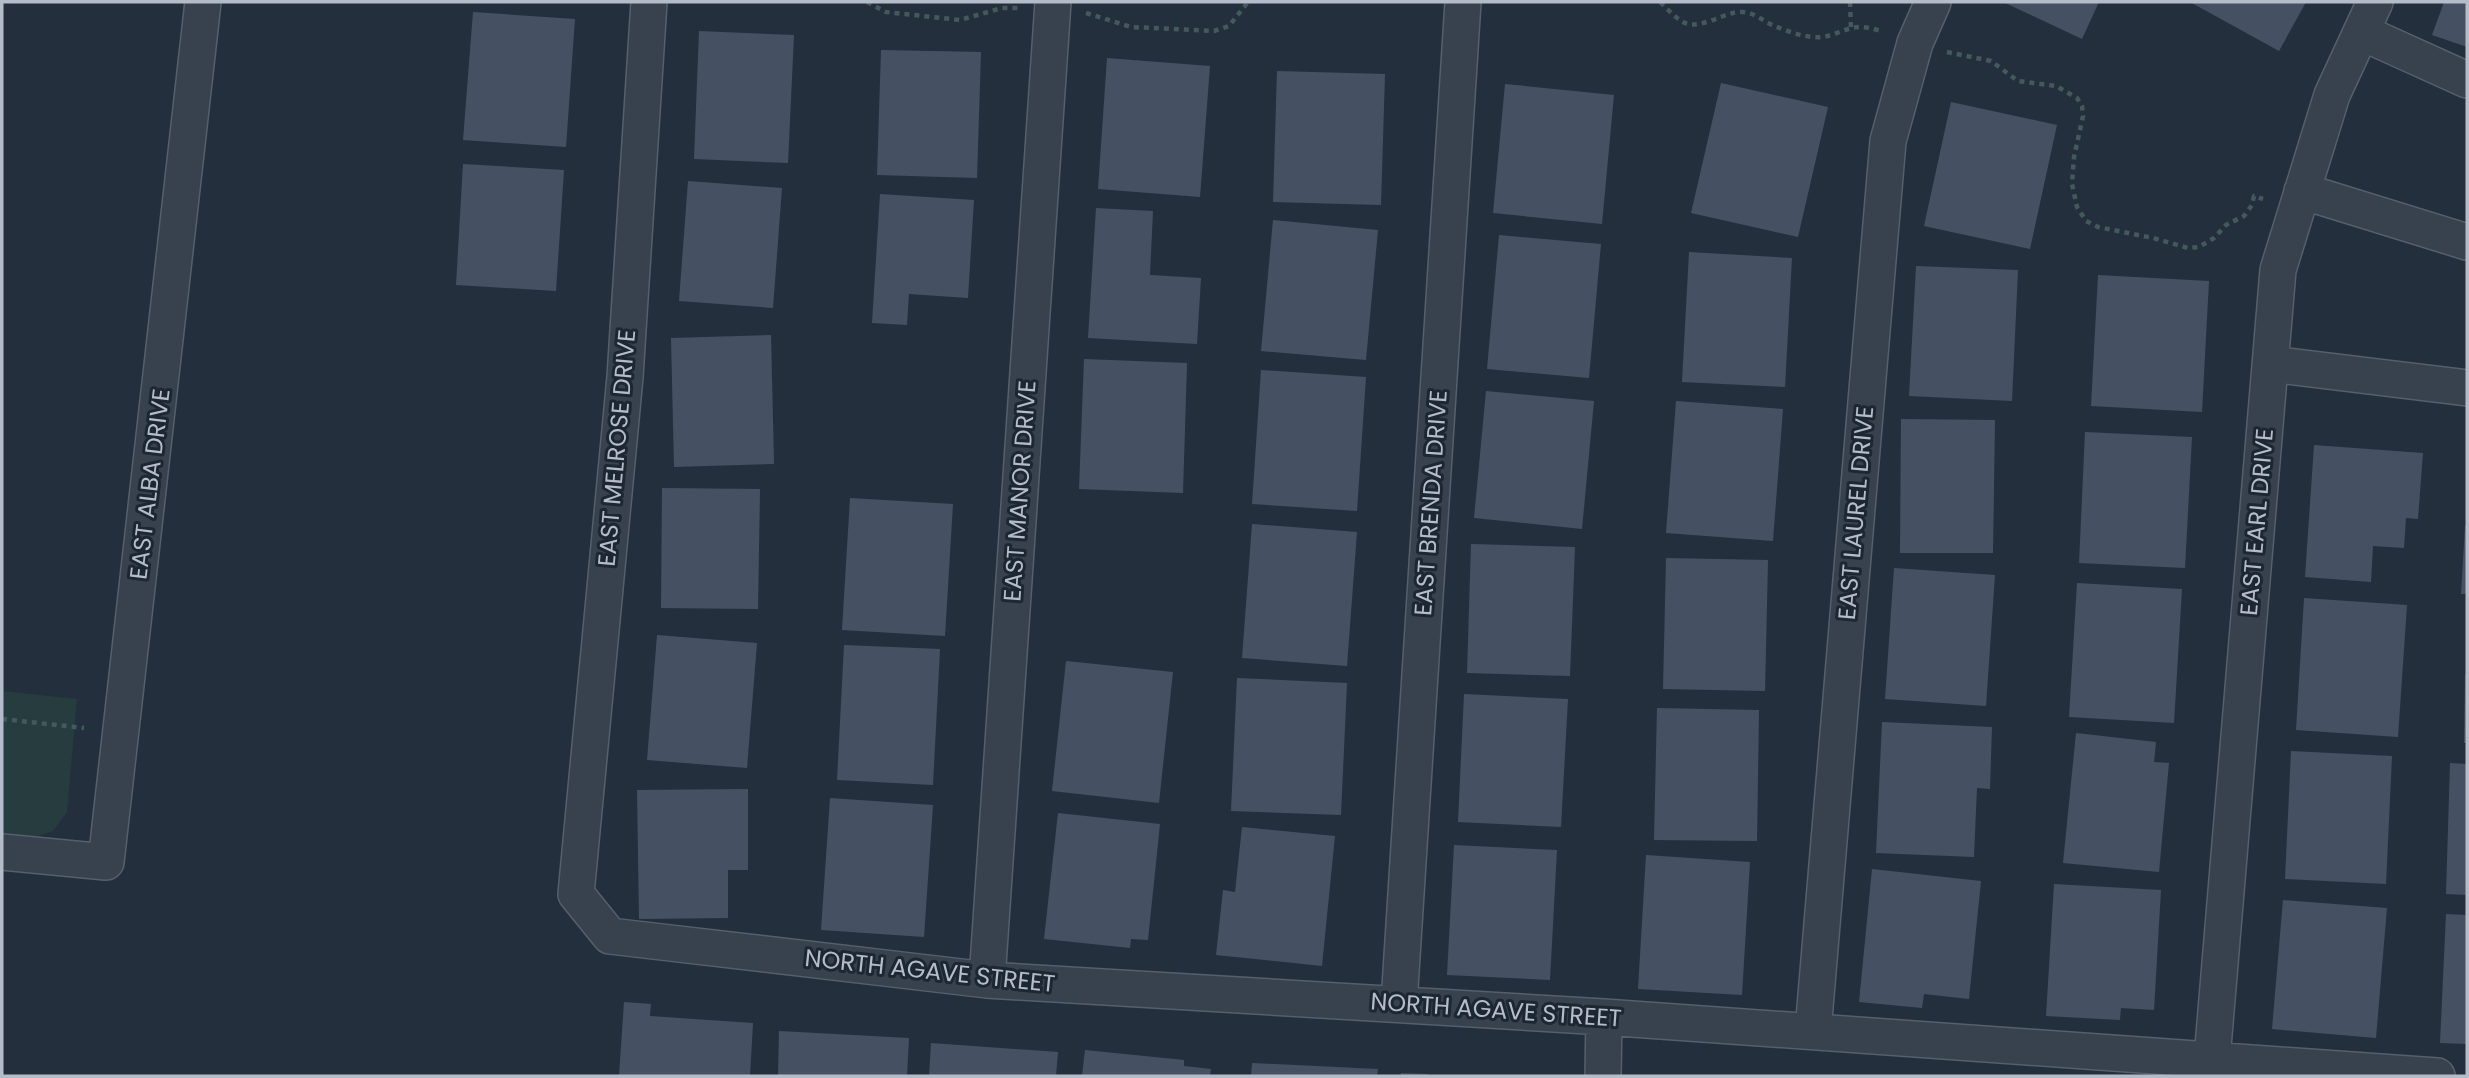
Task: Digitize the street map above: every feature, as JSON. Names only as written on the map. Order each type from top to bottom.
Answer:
[{"type":"street","name":"EAST ALBA DRIVE","points":[[2,852],[106,862],[203,2]]},
{"type":"street","name":"EAST MELROSE DRIVE","points":[[576,894],[625,377],[649,2]]},
{"type":"street","name":"EAST BRENDA DRIVE","points":[[1399,1003],[1463,2]]},
{"type":"street","name":"EAST LAUREL DRIVE","points":[[1813,1031],[1888,141],[1915,43],[1933,2]]},
{"type":"street","name":"EAST MANOR DRIVE","points":[[987,980],[1053,6]]},
{"type":"street","points":[[2368,17],[2467,80]]},
{"type":"street","name":"EAST EARL DRIVE","points":[[2212,1059],[2278,270],[2332,95],[2368,17]]},
{"type":"street","points":[[2299,201],[2467,242]]},
{"type":"street","points":[[2270,364],[2467,388]]},
{"type":"street","name":"NORTH AGAVE STREET","points":[[576,894],[610,936],[987,980],[1399,1003],[2437,1076]]},
{"type":"street","points":[[1603,1076],[1604,1017]]},
{"type":"path","points":[[867,2],[886,12],[960,20],[1002,8],[1053,6],[1131,27],[1214,31],[1229,26],[1248,2]]},
{"type":"path","points":[[1660,2],[1682,23],[1690,25],[1699,25],[1732,13],[1743,12],[1752,13],[1770,24],[1798,34],[1816,38],[1862,27],[1881,31],[1962,56],[1991,61],[2018,81],[2056,86],[2077,98],[2082,106],[2083,116],[2074,157],[2072,184],[2077,207],[2086,220],[2098,226],[2188,248],[2199,247],[2226,225],[2244,216],[2252,205],[2254,196],[2299,201]]},
{"type":"path","points":[[1850,2],[1851,29]]},
{"type":"path","points":[[2,719],[69,726]]},
{"type":"green space","points":[[2,691],[77,699],[67,812],[53,831],[32,838],[2,834]]},
{"type":"building","points":[[2003,2],[2099,2],[2082,39]]},
{"type":"building","points":[[2190,2],[2306,2],[2279,51]]},
{"type":"building","points":[[2444,2],[2467,2],[2467,47],[2432,35]]},
{"type":"building","points":[[473,12],[575,19],[566,147],[463,140]]},
{"type":"building","points":[[699,31],[794,35],[788,163],[694,159]]},
{"type":"building","points":[[881,50],[981,52],[977,178],[877,175]]},
{"type":"building","points":[[1107,58],[1210,66],[1200,197],[1098,189]]},
{"type":"building","points":[[1277,71],[1385,74],[1381,205],[1273,202]]},
{"type":"building","points":[[1721,83],[1828,107],[1798,237],[1691,213]]},
{"type":"building","points":[[1505,84],[1614,95],[1602,224],[1493,213]]},
{"type":"building","points":[[1951,102],[2057,125],[2030,249],[1924,226]]},
{"type":"building","points":[[463,164],[564,170],[556,291],[456,285]]},
{"type":"building","points":[[688,181],[782,188],[773,308],[679,301]]},
{"type":"building","points":[[880,194],[974,200],[968,298],[909,294],[907,325],[872,323]]},
{"type":"building","points":[[1096,208],[1153,211],[1150,275],[1201,278],[1197,344],[1088,338]]},
{"type":"building","points":[[1273,220],[1378,230],[1366,360],[1261,351]]},
{"type":"building","points":[[1499,235],[1601,244],[1589,378],[1487,369]]},
{"type":"building","points":[[1689,252],[1792,258],[1785,387],[1682,382]]},
{"type":"building","points":[[1916,266],[2018,270],[2012,401],[1909,396]]},
{"type":"building","points":[[2098,275],[2209,281],[2202,412],[2091,406]]},
{"type":"building","points":[[771,335],[774,464],[674,467],[671,338]]},
{"type":"building","points":[[1084,359],[1187,363],[1183,493],[1079,489]]},
{"type":"building","points":[[1261,370],[1366,377],[1357,511],[1252,504]]},
{"type":"building","points":[[1486,391],[1594,401],[1582,529],[1474,518]]},
{"type":"building","points":[[1676,401],[1783,409],[1773,541],[1666,533]]},
{"type":"building","points":[[1901,419],[1995,420],[1993,553],[1900,553]]},
{"type":"building","points":[[2085,432],[2192,437],[2185,568],[2079,563]]},
{"type":"building","points":[[2314,445],[2423,453],[2418,519],[2406,518],[2404,548],[2373,546],[2371,582],[2305,577]]},
{"type":"building","points":[[662,488],[760,489],[758,609],[661,608]]},
{"type":"building","points":[[850,498],[953,504],[945,636],[842,630]]},
{"type":"building","points":[[1252,524],[1357,532],[1347,666],[1242,658]]},
{"type":"building","points":[[2465,526],[2467,594],[2461,594]]},
{"type":"building","points":[[1471,544],[1575,547],[1570,676],[1467,673]]},
{"type":"building","points":[[1666,558],[1768,560],[1765,691],[1663,689]]},
{"type":"building","points":[[1894,568],[1995,575],[1986,706],[1885,699]]},
{"type":"building","points":[[2077,583],[2182,589],[2174,723],[2069,717]]},
{"type":"building","points":[[2304,598],[2407,605],[2398,737],[2296,730]]},
{"type":"building","points":[[657,635],[757,643],[747,768],[647,760]]},
{"type":"building","points":[[844,645],[940,649],[933,785],[837,780]]},
{"type":"building","points":[[1066,661],[1173,672],[1159,803],[1052,791]]},
{"type":"building","points":[[2467,674],[2467,743],[2464,743]]},
{"type":"building","points":[[1237,678],[1347,683],[1341,815],[1231,811]]},
{"type":"building","points":[[1464,694],[1568,699],[1561,827],[1458,822]]},
{"type":"building","points":[[1657,708],[1759,710],[1757,841],[1654,840]]},
{"type":"building","points":[[1882,722],[1992,727],[1990,789],[1977,788],[1974,857],[1876,853]]},
{"type":"building","points":[[2076,733],[2156,742],[2154,762],[2169,763],[2159,872],[2063,863]]},
{"type":"building","points":[[2291,751],[2392,756],[2386,884],[2285,879]]},
{"type":"building","points":[[2450,763],[2467,764],[2467,895],[2446,894]]},
{"type":"building","points":[[748,789],[748,870],[728,870],[728,918],[639,919],[637,790]]},
{"type":"building","points":[[830,798],[933,805],[924,937],[821,930]]},
{"type":"building","points":[[1058,813],[1160,824],[1148,940],[1131,939],[1130,948],[1044,939]]},
{"type":"building","points":[[1242,827],[1335,836],[1322,966],[1216,955],[1223,890],[1235,892]]},
{"type":"building","points":[[1454,845],[1557,850],[1550,980],[1447,975]]},
{"type":"building","points":[[1646,855],[1750,862],[1742,995],[1638,989]]},
{"type":"building","points":[[1872,869],[1981,881],[1969,999],[1924,994],[1922,1008],[1859,1002]]},
{"type":"building","points":[[2054,884],[2161,890],[2154,1010],[2121,1008],[2120,1020],[2046,1016]]},
{"type":"building","points":[[2283,900],[2387,908],[2376,1038],[2272,1029]]},
{"type":"building","points":[[2446,914],[2467,915],[2467,1044],[2440,1043]]},
{"type":"building","points":[[624,1002],[651,1004],[650,1016],[753,1023],[750,1076],[619,1076]]},
{"type":"building","points":[[779,1031],[909,1038],[907,1076],[778,1076]]},
{"type":"building","points":[[931,1043],[1058,1052],[1056,1076],[929,1076]]},
{"type":"building","points":[[1085,1050],[1184,1060],[1184,1066],[1211,1069],[1210,1076],[1082,1076]]},
{"type":"building","points":[[1252,1063],[1378,1069],[1377,1076],[1251,1076]]},
{"type":"building","points":[[1401,1073],[1428,1074],[1428,1076],[1400,1076]]}]
